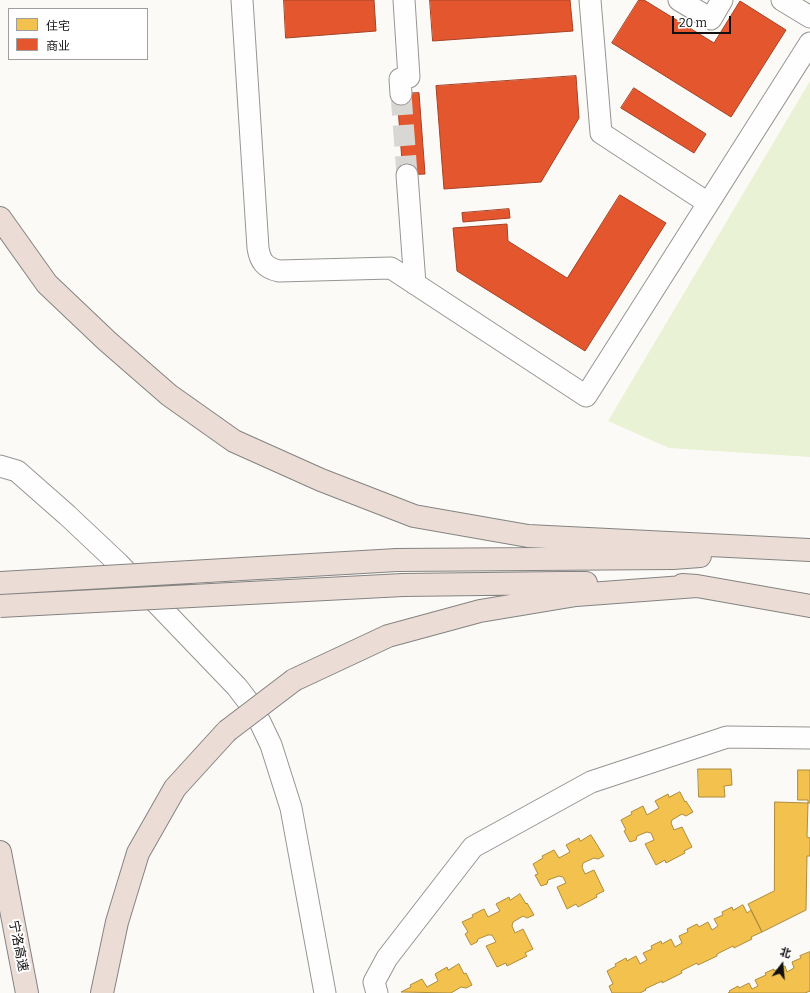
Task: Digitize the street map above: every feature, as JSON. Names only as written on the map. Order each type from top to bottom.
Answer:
[{"type":"highway","points":[[0,218],[47,284],[107,341],[169,395],[234,441],[321,480],[414,516],[528,536],[806,549]]},
{"type":"highway","points":[[0,583],[397,560],[673,558],[806,549]]},
{"type":"highway","points":[[0,606],[403,585],[562,583],[697,586],[810,606]]},
{"type":"highway","points":[[102,993],[116,922],[138,853],[175,788],[227,731],[294,680],[388,636],[480,611],[576,595],[697,586]]},
{"type":"highway","name":"宁洛高速","points":[[0,852],[27,993]]},
{"type":"street","points":[[242,0],[258,248],[262,261],[272,269],[279,271],[391,268],[586,396],[810,43]]},
{"type":"street","points":[[401,94],[400,79],[409,77],[404,0]]},
{"type":"street","points":[[590,0],[602,133],[708,203]]},
{"type":"street","points":[[592,22],[606,0]]},
{"type":"street","points":[[679,0],[711,19],[722,0]]},
{"type":"street","points":[[782,0],[810,17]]},
{"type":"street","points":[[407,175],[415,284]]},
{"type":"street","points":[[0,466],[17,471],[118,563],[250,704],[271,745],[291,808],[325,993]]},
{"type":"street","points":[[377,993],[374,982],[386,958],[473,847],[591,782],[727,737],[810,738]]},
{"type":"green space","points":[[810,81],[810,457],[669,448],[608,421]]},
{"type":"building: 住宅","points":[[698,769],[731,769],[732,785],[724,786],[725,797],[699,797]]},
{"type":"building: 住宅","points":[[798,770],[810,770],[810,803],[808,803],[808,800],[798,800]]},
{"type":"building: 住宅","points":[[680,792],[685,802],[686,801],[693,812],[686,816],[682,814],[672,820],[671,823],[674,830],[682,827],[692,847],[684,851],[685,853],[666,863],[665,860],[656,865],[645,844],[654,840],[651,833],[647,832],[637,836],[636,840],[630,842],[624,831],[626,830],[621,820],[632,814],[631,812],[643,806],[647,815],[659,808],[655,801],[668,794],[669,797]]},
{"type":"building: 住宅","points":[[775,802],[808,803],[807,837],[810,838],[810,856],[807,856],[806,910],[762,932],[748,904],[774,891]]},
{"type":"building: 住宅","points":[[591,835],[604,856],[598,859],[594,858],[583,863],[582,867],[585,874],[594,870],[604,891],[596,895],[597,897],[578,907],[576,904],[567,909],[557,887],[566,883],[563,877],[559,876],[548,880],[547,884],[541,886],[535,875],[538,874],[533,864],[543,858],[542,856],[554,850],[559,858],[570,852],[566,845],[579,838],[580,841]]},
{"type":"building: 住宅","points":[[520,894],[534,915],[527,918],[523,916],[513,922],[512,926],[515,933],[523,929],[533,949],[525,953],[527,956],[507,966],[506,963],[497,967],[486,946],[496,942],[492,935],[478,939],[477,942],[471,945],[465,934],[468,932],[462,922],[473,917],[472,915],[484,909],[488,917],[500,911],[496,904],[509,897],[510,900]]},
{"type":"building: 住宅","points":[[743,905],[747,913],[751,910],[762,932],[751,937],[752,939],[734,948],[733,946],[698,965],[697,963],[681,971],[682,973],[662,983],[662,981],[645,989],[646,990],[640,993],[612,993],[609,986],[613,984],[607,971],[616,966],[615,964],[626,958],[627,961],[636,956],[640,964],[647,960],[643,953],[652,949],[651,946],[661,941],[662,944],[671,939],[675,947],[682,943],[679,936],[688,932],[687,929],[697,924],[699,927],[708,922],[712,930],[718,926],[714,919],[723,915],[722,912],[732,907],[733,910]]},
{"type":"building: 住宅","points":[[810,952],[810,991],[805,993],[728,993],[738,986],[739,988],[749,983],[752,989],[758,986],[755,980],[774,969],[774,971],[785,966],[787,972],[794,968],[792,962],[801,958],[800,956]]},
{"type":"building: 住宅","points":[[459,964],[464,974],[466,973],[472,985],[466,988],[461,987],[451,993],[401,992],[411,987],[410,985],[422,979],[427,987],[438,981],[435,974],[447,967],[448,970]]},
{"type":"building: 商业","points":[[284,0],[374,0],[376,31],[286,38]]},
{"type":"building: 商业","points":[[430,0],[570,0],[573,31],[433,41]]},
{"type":"building: 商业","points":[[639,0],[644,0],[714,43],[740,1],[786,30],[731,117],[612,43]]},
{"type":"building: 商业","points":[[576,76],[579,118],[541,182],[444,189],[436,86]]},
{"type":"building: 商业","points":[[634,88],[706,134],[694,153],[621,108]]},
{"type":"building: 商业","points":[[419,93],[425,174],[403,175],[397,94]]},
{"type":"building: 商业","points":[[620,195],[666,223],[585,351],[457,271],[453,228],[507,224],[508,241],[567,278]]},
{"type":"building: 商业","points":[[509,209],[510,218],[463,222],[462,213]]},
{"type":"tunnel","points":[[401,94],[407,175]]}]
